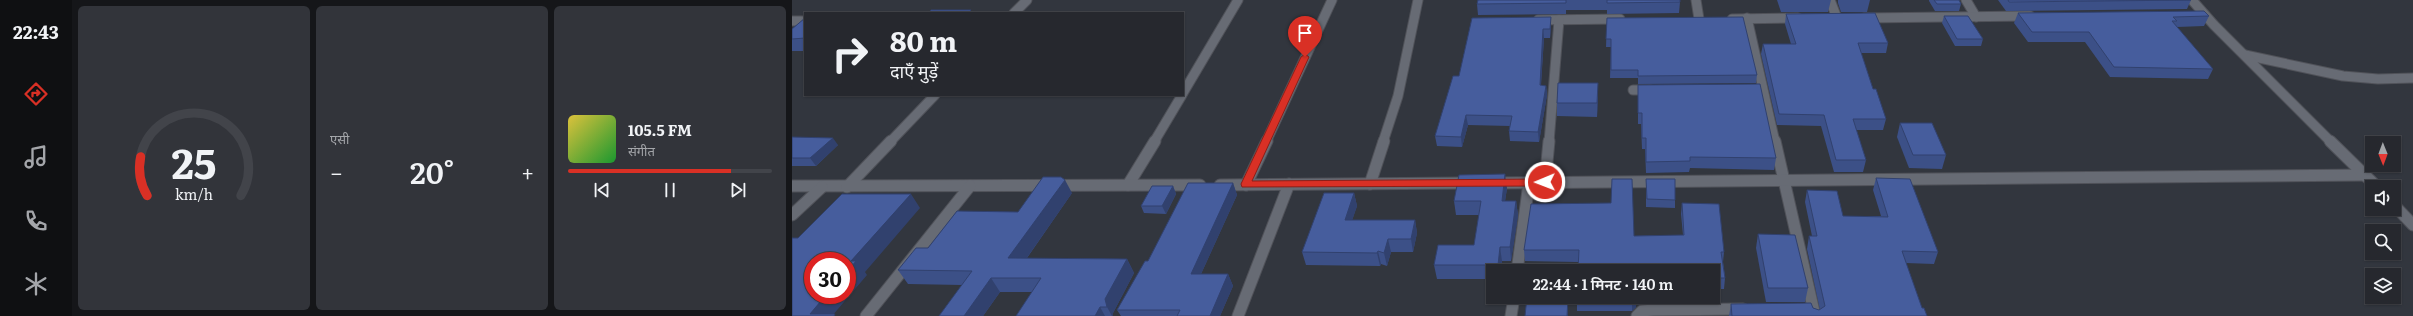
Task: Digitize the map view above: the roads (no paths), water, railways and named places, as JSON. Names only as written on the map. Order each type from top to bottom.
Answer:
[{"type":"street","points":[[1015,12],[1027,0]]},
{"type":"street","points":[[1184,91],[1238,0]]},
{"type":"street","points":[[1246,184],[1332,0]]},
{"type":"street","points":[[1370,184],[1398,96],[1418,0]]},
{"type":"street","points":[[1696,0],[1699,19]]},
{"type":"street","points":[[1830,0],[1841,18],[2040,16]]},
{"type":"street","points":[[1966,0],[1976,17]]},
{"type":"street","points":[[2192,0],[2371,180]]},
{"type":"street","points":[[2190,15],[2206,15]]},
{"type":"street","points":[[1747,18],[1759,89],[1785,181],[1814,312],[1798,309]]},
{"type":"street","points":[[1719,19],[1807,18]]},
{"type":"street","points":[[1530,20],[1629,19]]},
{"type":"street","points":[[1545,182],[1559,20]]},
{"type":"street","points":[[792,21],[804,21]]},
{"type":"street","points":[[2245,55],[2263,57],[2318,72],[2353,78],[2379,80],[2413,78]]},
{"type":"street","points":[[1633,90],[1664,90]]},
{"type":"street","points":[[847,187],[934,96]]},
{"type":"street","points":[[1128,185],[1181,96]]},
{"type":"street","points":[[792,186],[847,187],[1529,183],[2366,175]]},
{"type":"street","points":[[1518,264],[1529,183]]},
{"type":"street","points":[[1238,316],[1289,184]]},
{"type":"street","points":[[1182,199],[1189,185]]},
{"type":"street","points":[[792,215],[822,186]]},
{"type":"street","points":[[866,316],[970,186]]},
{"type":"street","points":[[2401,212],[2413,225]]},
{"type":"street","points":[[1511,316],[1513,304]]},
{"type":"street","points":[[1637,316],[1642,311],[1653,310],[1752,309]]}]
